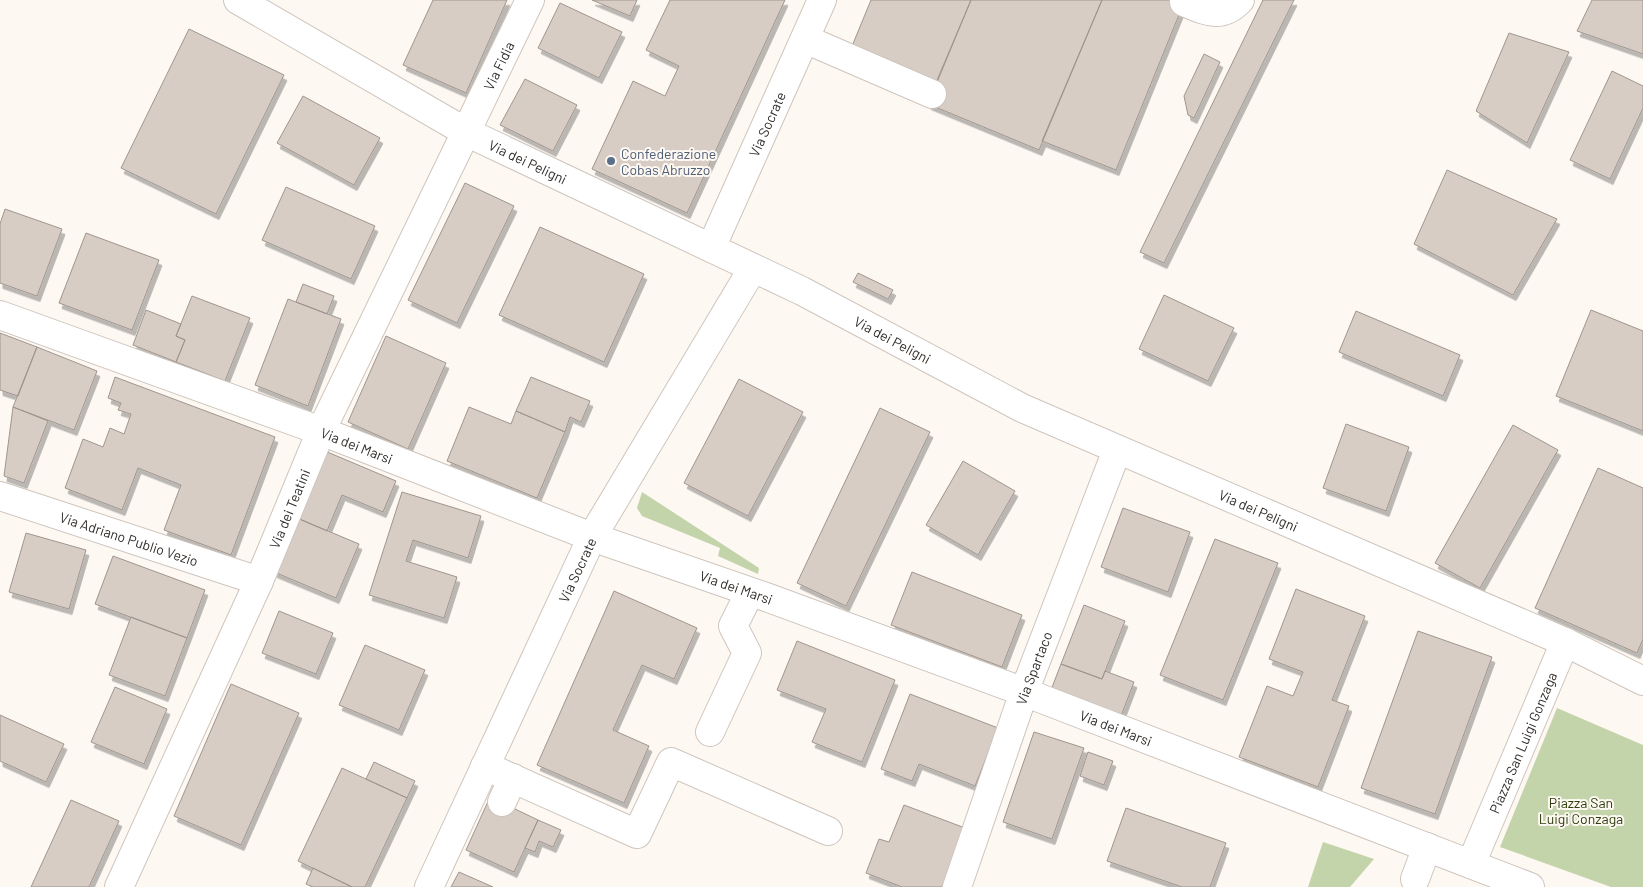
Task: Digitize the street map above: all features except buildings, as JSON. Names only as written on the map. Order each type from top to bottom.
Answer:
[{"type":"street","name":"Via dei Peligni","points":[[238,0],[466,132],[802,291],[1022,408],[1565,642]]},
{"type":"street","name":"Via Fidia","points":[[466,132],[530,0]]},
{"type":"street","name":"Via Socrate","points":[[711,248],[822,0]]},
{"type":"street","points":[[1184,2],[1211,13],[1219,14],[1234,6],[1240,0]]},
{"type":"street","points":[[805,39],[932,94]]},
{"type":"street","name":"Via dei Teatini","points":[[119,887],[260,581],[321,431],[466,132]]},
{"type":"street","name":"Via Socrate","points":[[429,887],[592,537],[753,268]]},
{"type":"street","name":"Via dei Marsi","points":[[0,315],[321,431],[592,537],[758,594],[1024,692],[1471,864]]},
{"type":"street","name":"Via Spartaco","points":[[957,887],[1024,692],[1117,450]]},
{"type":"street","name":"Via Adriano Publio Vezio","points":[[0,496],[260,581]]},
{"type":"street","points":[[710,732],[747,653],[734,626],[758,594]]},
{"type":"street","points":[[1565,642],[1643,681]]},
{"type":"street","name":"Piazza San Luigi Gonzaga","points":[[1471,864],[1565,642]]},
{"type":"street","points":[[485,766],[508,790],[637,834],[671,762],[828,831]]},
{"type":"street","points":[[1415,879],[1426,847]]},
{"type":"street","points":[[1471,864],[1530,887]]},
{"type":"green space","points":[[642,492],[759,568],[758,574],[718,556],[720,548],[642,516],[637,508]]},
{"type":"green space","name":"Piazza San Luigi Conzaga","points":[[1557,708],[1643,745],[1643,887],[1611,887],[1500,847]]},
{"type":"green space","points":[[1323,842],[1374,859],[1350,887],[1308,887]]},
{"type":"place","name":"Confederazione Cobas Abruzzo","points":[[611,161]]}]
